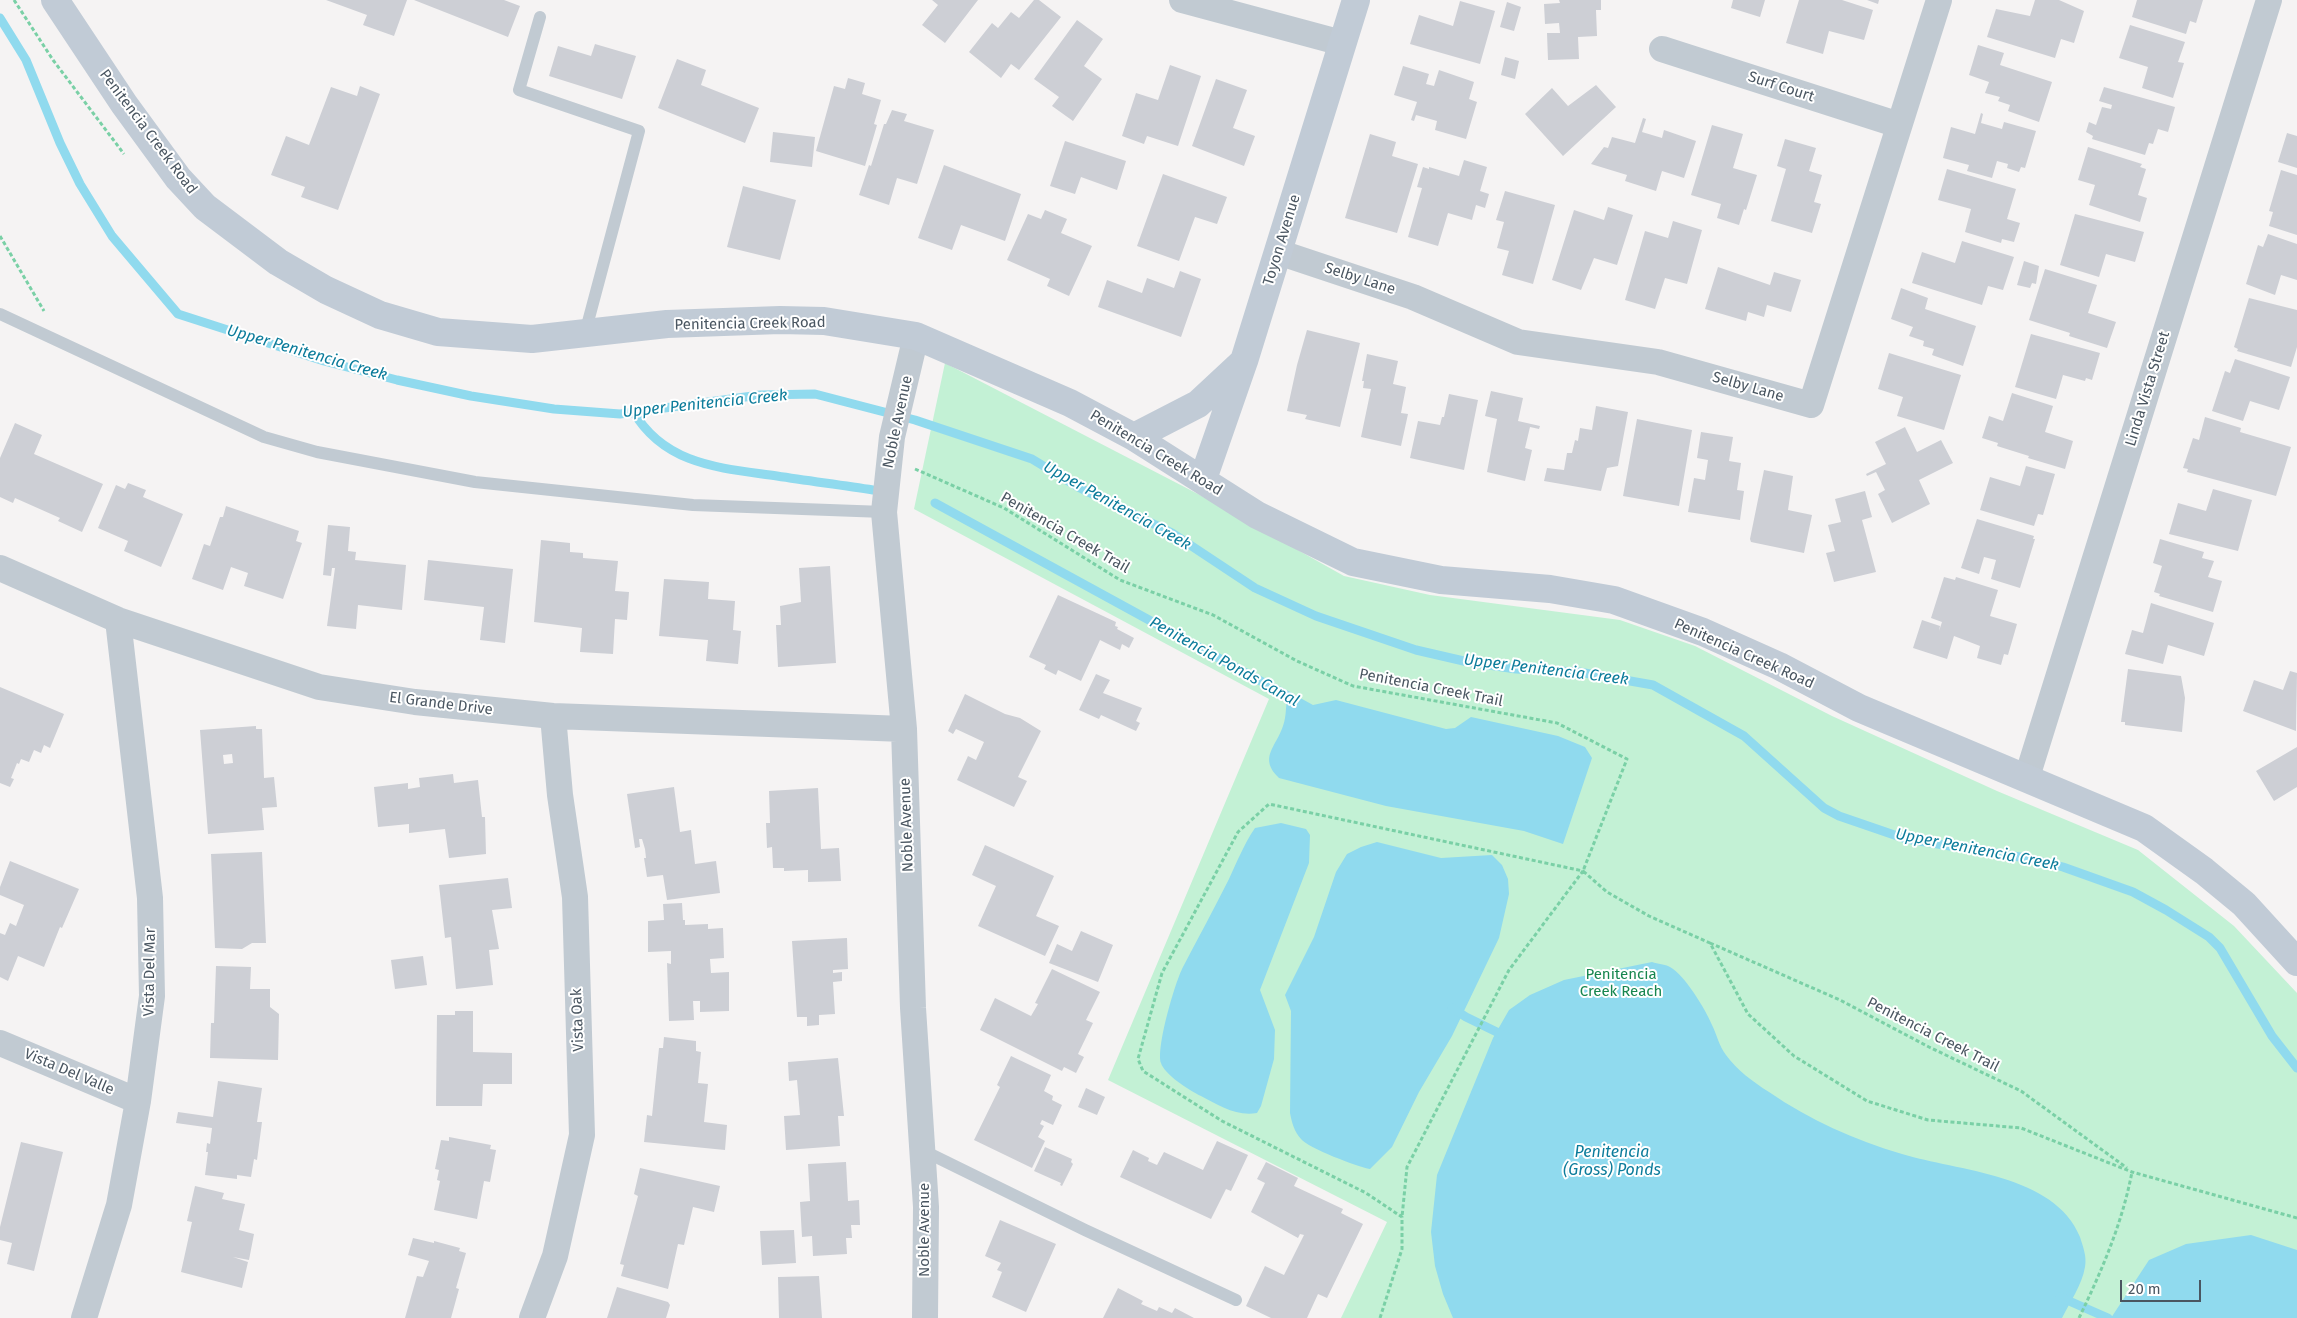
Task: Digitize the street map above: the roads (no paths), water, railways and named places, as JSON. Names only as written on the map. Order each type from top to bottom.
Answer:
[{"type":"street","name":"Penitencia Creek Road","points":[[55,0],[124,104],[178,178],[205,207],[278,262],[326,290],[380,315],[438,332],[532,339],[667,324],[780,320],[824,321],[916,336],[1070,403],[1134,437],[1257,515],[1353,562],[1441,580],[1550,589],[1614,600],[1703,632],[1779,666],[1860,708],[2144,828],[2204,870],[2244,904],[2297,962]]},
{"type":"street","points":[[1182,0],[1342,43]]},
{"type":"street","name":"Toyon Avenue","points":[[1203,479],[1244,361],[1356,0]]},
{"type":"street","name":"Selby Lane","points":[[1278,252],[1414,296],[1518,342],[1658,362],[1811,405],[1939,0]]},
{"type":"street","name":"Linda Vista Street","points":[[2026,777],[2269,0]]},
{"type":"street","name":"Surf Court","points":[[1662,49],[1899,125]]},
{"type":"street","name":"Noble Avenue","points":[[916,336],[891,447],[884,512],[904,729],[913,1008],[924,1151],[925,1318]]},
{"type":"street","points":[[1134,437],[1198,404],[1244,361]]},
{"type":"street","name":"El Grande Drive","points":[[0,568],[118,620],[320,687],[415,702],[553,716],[904,729]]},
{"type":"street","name":"Vista Del Mar","points":[[84,1318],[119,1205],[138,1101],[152,996],[150,898],[118,620]]},
{"type":"street","name":"Vista Oak","points":[[532,1318],[554,1256],[582,1135],[575,897],[560,795],[553,716]]},
{"type":"street","name":"Vista Del Valle","points":[[0,1043],[138,1101]]},
{"type":"lane","points":[[540,17],[519,90],[639,131],[585,333]]},
{"type":"lane","points":[[0,314],[264,437],[317,452],[475,482],[693,505],[884,512]]},
{"type":"lane","points":[[924,1151],[1084,1230],[1236,1300]]},
{"type":"water","points":[[1293,694],[1313,705],[1336,700],[1446,729],[1455,728],[1471,717],[1558,736],[1585,747],[1592,758],[1563,844],[1524,831],[1386,806],[1279,778],[1270,764],[1270,752],[1284,722],[1288,696]]},
{"type":"water","points":[[1281,823],[1306,829],[1310,835],[1309,863],[1260,990],[1275,1030],[1274,1059],[1261,1106],[1257,1113],[1250,1114],[1235,1112],[1214,1103],[1178,1082],[1167,1072],[1161,1063],[1161,1044],[1171,1000],[1183,967],[1247,840],[1255,828]]},
{"type":"water","points":[[1377,842],[1441,858],[1492,855],[1502,865],[1508,879],[1509,894],[1499,938],[1452,1036],[1419,1092],[1392,1147],[1370,1169],[1345,1161],[1305,1143],[1295,1130],[1290,1113],[1291,1011],[1285,995],[1314,937],[1336,872],[1347,854]]},
{"type":"water","name":"Penitencia (Gross) Ponds","points":[[1652,962],[1668,966],[1682,977],[1705,1011],[1726,1055],[1740,1071],[1800,1112],[1867,1142],[1924,1160],[2002,1178],[2027,1188],[2049,1200],[2067,1216],[2080,1237],[2085,1255],[2085,1267],[2081,1280],[2062,1318],[1453,1318],[1443,1294],[1435,1266],[1431,1232],[1437,1175],[1493,1038],[1509,1010],[1530,995],[1564,980]]},
{"type":"water","points":[[2251,1235],[2297,1250],[2297,1318],[2111,1318],[2149,1260],[2186,1244]]},
{"type":"waterway","name":"Upper Penitencia Creek","points":[[0,18],[26,60],[60,143],[80,184],[112,236],[178,314],[324,361],[397,380],[471,396],[554,409],[620,414],[760,395],[815,394],[915,420],[1032,459],[1078,487],[1172,533],[1255,588],[1316,616],[1416,650],[1468,662],[1516,669],[1579,672],[1653,685],[1744,736],[1824,808],[1839,816],[1906,839],[2026,858],[2063,867],[2133,892],[2209,937],[2220,948],[2272,1036],[2297,1068]]},
{"type":"waterway","name":"Penitencia Ponds Canal","points":[[633,411],[646,429],[661,443],[678,454],[696,461],[736,470],[873,490]]},
{"type":"waterway","name":"Penitencia Ponds Canal","points":[[935,503],[1298,703]]},
{"type":"waterway","name":"Penitencia Ponds Canal","points":[[1452,1008],[1507,1037]]},
{"type":"waterway","name":"Penitencia Ponds Canal","points":[[2060,1297],[2108,1318]]},
{"type":"park label","name":"Penitencia Creek Reach","points":[[1621,984]]}]
